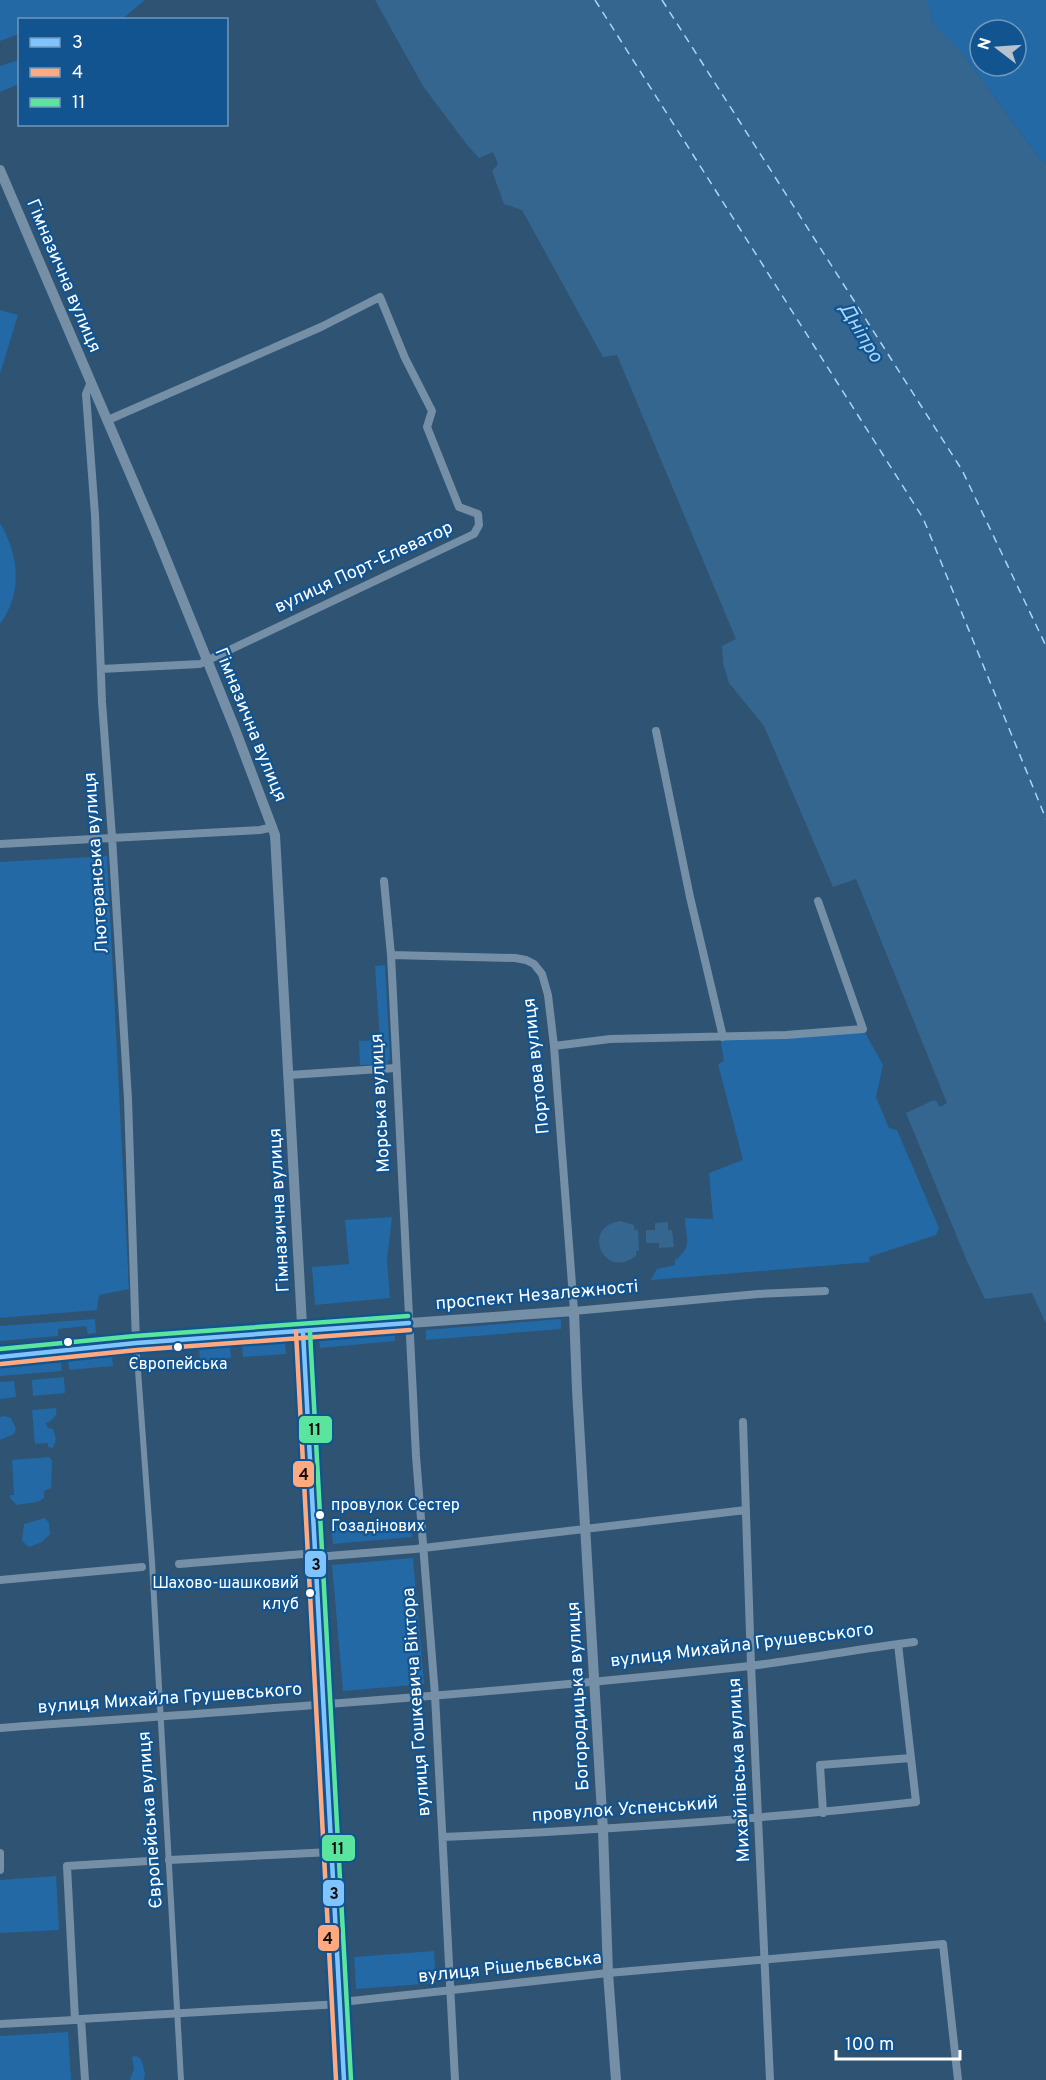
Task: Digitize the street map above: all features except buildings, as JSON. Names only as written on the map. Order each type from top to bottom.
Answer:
[{"type":"street","name":"Гімназична вулиця","points":[[0,170],[108,420],[207,661],[275,835],[344,2080]]},
{"type":"street","name":"вулиця Порт-Елеватор","points":[[100,669],[200,664],[474,534],[479,525],[478,514],[459,507],[427,427],[432,411],[405,358],[380,297],[321,327],[108,420]]},
{"type":"street","name":"Лютеранська вулиця","points":[[90,382],[86,394],[95,515],[100,669],[128,1099],[136,1343]]},
{"type":"street","points":[[656,731],[690,897],[723,1037]]},
{"type":"street","points":[[0,844],[260,830],[273,827]]},
{"type":"street","name":"Морська вулиця","points":[[384,881],[391,955],[410,1323]]},
{"type":"street","points":[[554,1046],[610,1040],[786,1035],[863,1029],[818,901]]},
{"type":"street","name":"Портова вулиця","points":[[391,955],[526,960],[534,964],[542,974],[548,995],[554,1046],[574,1311]]},
{"type":"street","points":[[289,1075],[396,1068]]},
{"type":"street","name":"проспект Незалежності","points":[[0,1357],[136,1343],[574,1311],[758,1294],[825,1291]]},
{"type":"street","name":"Богородицька вулиця","points":[[574,1311],[576,1390],[586,1529],[603,1830],[608,1973],[616,2080]]},
{"type":"street","name":"вулиця Гошкевича Віктора","points":[[410,1323],[423,1548],[435,1695],[455,2080]]},
{"type":"street","name":"Європейська вулиця","points":[[136,1343],[152,1562],[181,2080]]},
{"type":"street","name":"Михайлівська вулиця","points":[[743,1422],[751,1665],[770,2080]]},
{"type":"street","points":[[179,1564],[423,1548],[746,1510]]},
{"type":"street","points":[[0,1581],[142,1567]]},
{"type":"street","name":"вулиця Михайла Грушевського","points":[[0,1728],[435,1695],[751,1665],[914,1642]]},
{"type":"street","points":[[823,1813],[820,1765],[911,1758],[898,1644]]},
{"type":"street","name":"провулок Успенський","points":[[443,1837],[603,1830],[823,1813],[916,1802],[911,1758]]},
{"type":"street","points":[[169,1860],[332,1852]]},
{"type":"street","points":[[0,1853],[1,1870]]},
{"type":"street","points":[[85,2080],[78,2020],[68,1866],[149,1861]]},
{"type":"street","name":"вулиця Рішельєвська","points":[[0,2024],[340,2004],[608,1973],[943,1944],[958,2080]]},
{"type":"shaded area","points":[[0,0],[145,0],[123,18],[18,18],[18,34],[0,41]]},
{"type":"shaded area","points":[[927,0],[1046,0],[1046,164],[981,78],[1028,78],[1028,18],[968,18],[968,61],[934,25]]},
{"type":"shaded area","points":[[18,60],[18,84],[0,92],[0,66]]},
{"type":"shaded area","points":[[0,310],[18,315],[0,374]]},
{"type":"shaded area","points":[[0,523],[11,548],[16,574],[12,600],[0,624]]},
{"type":"shaded area","points":[[107,856],[129,1289],[99,1295],[97,1310],[0,1318],[0,862]]},
{"type":"shaded area","points":[[385,965],[390,1059],[387,1064],[360,1065],[359,1041],[380,1040],[375,966]]},
{"type":"shaded area","points":[[863,1029],[883,1065],[876,1097],[889,1128],[897,1130],[939,1228],[936,1235],[869,1257],[870,1262],[651,1280],[657,1269],[675,1265],[675,1260],[685,1250],[687,1241],[685,1218],[713,1219],[709,1173],[743,1160],[718,1064],[724,1061],[720,1037]]},
{"type":"shaded area","points":[[392,1217],[387,1260],[390,1298],[315,1305],[312,1267],[349,1264],[345,1220]]},
{"type":"shaded area","points":[[95,1319],[96,1333],[88,1334],[86,1326],[58,1329],[58,1336],[0,1341],[0,1326]]},
{"type":"shaded area","points":[[561,1319],[561,1329],[426,1340],[426,1330]]},
{"type":"shaded area","points":[[395,1333],[395,1341],[320,1348],[319,1340]]},
{"type":"shaded area","points":[[285,1342],[286,1354],[243,1357],[242,1345]]},
{"type":"shaded area","points":[[230,1346],[231,1358],[200,1361],[199,1349]]},
{"type":"shaded area","points":[[112,1356],[113,1366],[69,1370],[68,1359]]},
{"type":"shaded area","points":[[61,1360],[62,1371],[0,1376],[0,1365]]},
{"type":"shaded area","points":[[64,1377],[65,1393],[33,1396],[32,1380]]},
{"type":"shaded area","points":[[14,1381],[16,1397],[0,1399],[0,1382]]},
{"type":"shaded area","points":[[56,1408],[56,1416],[46,1423],[48,1428],[53,1429],[56,1439],[53,1448],[48,1447],[48,1443],[35,1444],[32,1410]]},
{"type":"shaded area","points":[[0,1417],[11,1418],[16,1429],[14,1434],[0,1440]]},
{"type":"shaded area","points":[[49,1457],[52,1460],[51,1488],[44,1491],[44,1498],[37,1502],[17,1505],[10,1498],[10,1495],[14,1495],[12,1460]]},
{"type":"shaded area","points":[[45,1518],[49,1523],[50,1534],[42,1542],[29,1547],[22,1541],[24,1524]]},
{"type":"shaded area","points":[[411,1520],[412,1537],[333,1544],[331,1526]]},
{"type":"shaded area","points":[[413,1558],[424,1684],[343,1691],[332,1565]]},
{"type":"shaded area","points":[[56,1876],[59,1930],[0,1933],[0,1880]]},
{"type":"shaded area","points":[[434,1951],[436,1983],[356,1989],[354,1957]]},
{"type":"shaded area","points":[[68,2032],[71,2080],[0,2080],[0,2036]]},
{"type":"shaded area","points":[[136,2056],[141,2059],[145,2073],[144,2080],[130,2080],[134,2069],[132,2057]]},
{"type":"water","name":"Дніпро","points":[[375,0],[927,0],[934,25],[968,61],[968,78],[981,78],[1046,164],[1046,1324],[1032,1293],[985,1299],[967,1261],[906,1113],[934,1100],[940,1107],[947,1103],[856,879],[833,887],[764,726],[729,683],[723,663],[722,646],[736,639],[617,355],[603,357],[522,210],[504,204],[492,171],[498,164],[493,152],[479,158],[423,86]]},
{"type":"water","points":[[620,1221],[634,1225],[634,1230],[638,1230],[639,1251],[636,1251],[636,1256],[624,1262],[614,1262],[601,1250],[599,1241],[601,1233],[608,1225]]},
{"type":"water","points":[[668,1222],[668,1230],[672,1230],[674,1247],[659,1248],[659,1243],[646,1243],[646,1230],[655,1230],[655,1223]]},
{"type":"ferry route","points":[[595,0],[923,518],[1046,819]]},
{"type":"ferry route","points":[[662,0],[962,470],[1046,646]]},
{"type":"transit line","name":"11","points":[[0,1349],[135,1336],[408,1316]]},
{"type":"transit line","name":"3","points":[[0,1357],[136,1343],[409,1323]]},
{"type":"transit line","name":"4","points":[[1,1364],[137,1350],[410,1330]]},
{"type":"transit line","name":"4","points":[[296,1332],[336,2080]]},
{"type":"transit line","name":"3","points":[[303,1332],[344,2080]]},
{"type":"transit line","name":"11","points":[[310,1332],[351,2080]]},
{"type":"place","name":"Європейська","points":[[178,1347]]},
{"type":"place","name":"провулок Сестер Гозадінових","points":[[320,1515]]},
{"type":"place","name":"Шахово-шашковий клуб","points":[[310,1593]]}]
